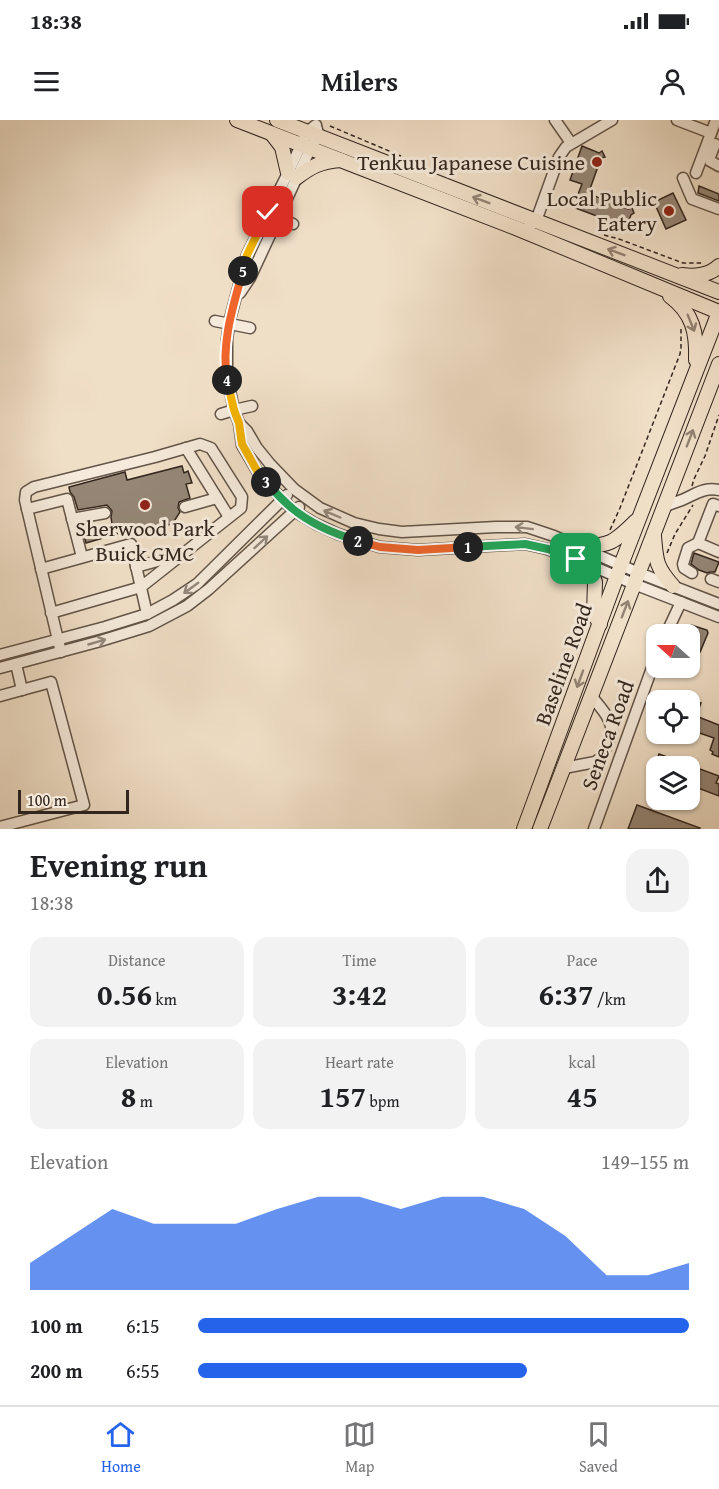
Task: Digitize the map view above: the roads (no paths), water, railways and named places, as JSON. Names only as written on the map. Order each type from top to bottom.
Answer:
[{"type":"main road","points":[[237,120],[312,134],[719,292]]},
{"type":"main road","points":[[274,126],[292,176],[319,163],[341,160]]},
{"type":"main road","points":[[312,134],[341,160],[516,228],[719,312]]},
{"type":"main road","points":[[671,273],[692,276],[713,271],[714,264]]},
{"type":"main road","points":[[622,272],[636,272],[719,301]]},
{"type":"main road","points":[[656,286],[678,302],[691,320],[697,344],[695,375]]},
{"type":"main road","name":"Baseline Road","points":[[524,829],[619,571],[719,312]]},
{"type":"main road","name":"Baseline Road","points":[[540,829],[715,381],[719,364]]},
{"type":"main road","points":[[600,624],[594,614],[595,582],[578,553],[603,546],[625,533],[640,518]]},
{"type":"main road","points":[[654,533],[656,558],[661,572],[673,586]]},
{"type":"street","points":[[555,120],[571,143]]},
{"type":"street","points":[[516,228],[528,226],[536,221],[559,157],[566,147],[612,120]]},
{"type":"street","points":[[677,120],[715,133]]},
{"type":"street","points":[[716,120],[710,161],[719,166]]},
{"type":"street","points":[[696,173],[715,133]]},
{"type":"street","points":[[312,134],[292,176],[268,212],[250,278],[235,300],[229,323],[227,376],[242,444],[260,476],[294,511],[338,534],[380,547],[427,549],[525,544],[578,553]]},
{"type":"street","points":[[683,178],[692,199],[719,209]]},
{"type":"street","points":[[268,212],[293,224]]},
{"type":"street","points":[[214,321],[250,328]]},
{"type":"street","points":[[221,414],[252,406]]},
{"type":"street","points":[[239,423],[270,464],[294,489],[320,508],[354,523],[402,532],[496,526],[528,527],[554,536],[578,553],[637,578],[681,602],[719,617]]},
{"type":"street","points":[[51,613],[141,587],[241,508],[242,497],[211,448],[200,444],[34,487],[26,492],[25,500],[51,613],[61,652]]},
{"type":"street","points":[[186,448],[229,517]]},
{"type":"street","points":[[664,507],[701,490],[712,488],[719,490]]},
{"type":"street","points":[[0,655],[147,614],[173,600],[198,584],[294,489]]},
{"type":"street","points":[[185,507],[217,498]]},
{"type":"street","points":[[27,509],[67,499],[82,557]]},
{"type":"street","points":[[0,668],[149,626],[187,606],[209,589],[307,499]]},
{"type":"street","points":[[692,573],[684,568],[683,564],[688,548],[698,543],[713,504],[719,506]]},
{"type":"street","points":[[72,519],[105,513]]},
{"type":"street","points":[[427,549],[428,531]]},
{"type":"street","points":[[698,543],[719,552]]},
{"type":"street","points":[[41,569],[131,544],[147,614]]},
{"type":"street","points":[[136,567],[184,553]]},
{"type":"street","points":[[637,578],[673,586],[719,604]]},
{"type":"street","points":[[671,624],[681,602]]},
{"type":"street","points":[[16,664],[22,690]]},
{"type":"street","name":"Seneca Road","points":[[594,829],[648,678]]},
{"type":"street","points":[[0,696],[51,682],[84,805],[0,827]]},
{"type":"street","points":[[564,768],[600,760],[612,734],[609,721],[592,697]]},
{"type":"place","name":"Tenkuu Japanese Cuisine","points":[[597,162]]},
{"type":"place","name":"Local Public Eatery","points":[[669,211]]},
{"type":"place","name":"Sherwood Park Buick GMC","points":[[145,505]]}]
